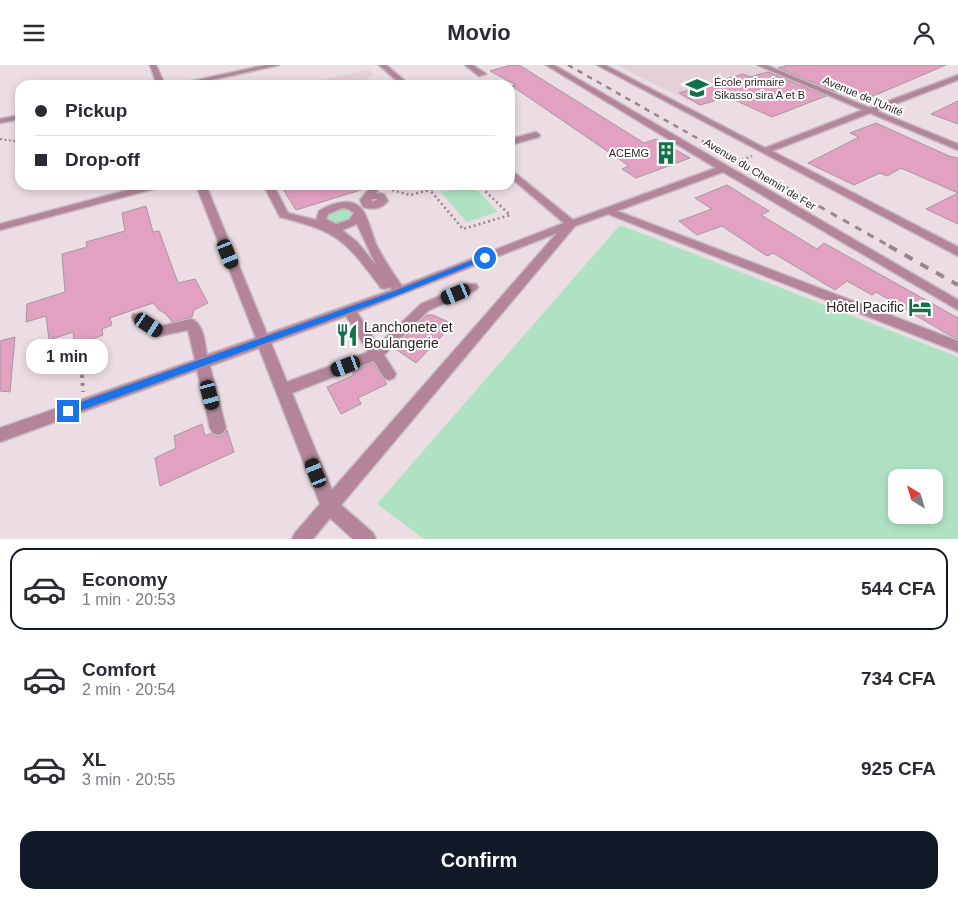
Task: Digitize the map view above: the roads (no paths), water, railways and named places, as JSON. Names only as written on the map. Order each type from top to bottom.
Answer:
[{"type":"street","points":[[153,65],[159,80]]},
{"type":"street","points":[[202,80],[276,65]]},
{"type":"street","points":[[382,65],[400,80]]},
{"type":"street","points":[[468,65],[482,74]]},
{"type":"street","name":"Avenue du Chemin de Fer","points":[[550,65],[720,170],[958,306]]},
{"type":"street","name":"Avenue du Chemin de Fer","points":[[600,65],[958,252]]},
{"type":"street","name":"Avenue de l'Unité","points":[[760,65],[958,147]]},
{"type":"street","points":[[764,151],[958,77]]},
{"type":"street","points":[[0,121],[15,118]]},
{"type":"street","points":[[515,141],[536,135]]},
{"type":"street","points":[[0,435],[396,293],[571,224],[720,170]]},
{"type":"street","points":[[515,176],[571,224]]},
{"type":"street","points":[[0,227],[139,190]]},
{"type":"street","points":[[203,190],[330,507],[367,539]]},
{"type":"street","points":[[271,190],[284,215],[328,226],[347,226],[356,220],[358,212],[372,193]]},
{"type":"street","points":[[345,205],[358,212],[372,249],[396,293],[343,234],[321,220],[323,213],[328,209],[345,205]]},
{"type":"street","points":[[609,211],[958,347]]},
{"type":"street","points":[[301,539],[571,224]]},
{"type":"street","points":[[283,390],[377,354],[425,307],[472,287]]},
{"type":"street","points":[[349,310],[389,374]]},
{"type":"street","points":[[138,317],[159,331],[191,324],[194,328],[218,428]]},
{"type":"railway","points":[[568,65],[711,146]]},
{"type":"railway","points":[[709,144],[891,247]]},
{"type":"railway","points":[[889,246],[958,285]]},
{"type":"place","name":"École primaire Sikasso sira A et B","points":[[697,88]]},
{"type":"place","name":"ACEMG","points":[[666,153]]},
{"type":"place","name":"Hôtel Pacific","points":[[920,307]]},
{"type":"place","name":"Lanchonete et Boulangerie","points":[[347,335]]}]
